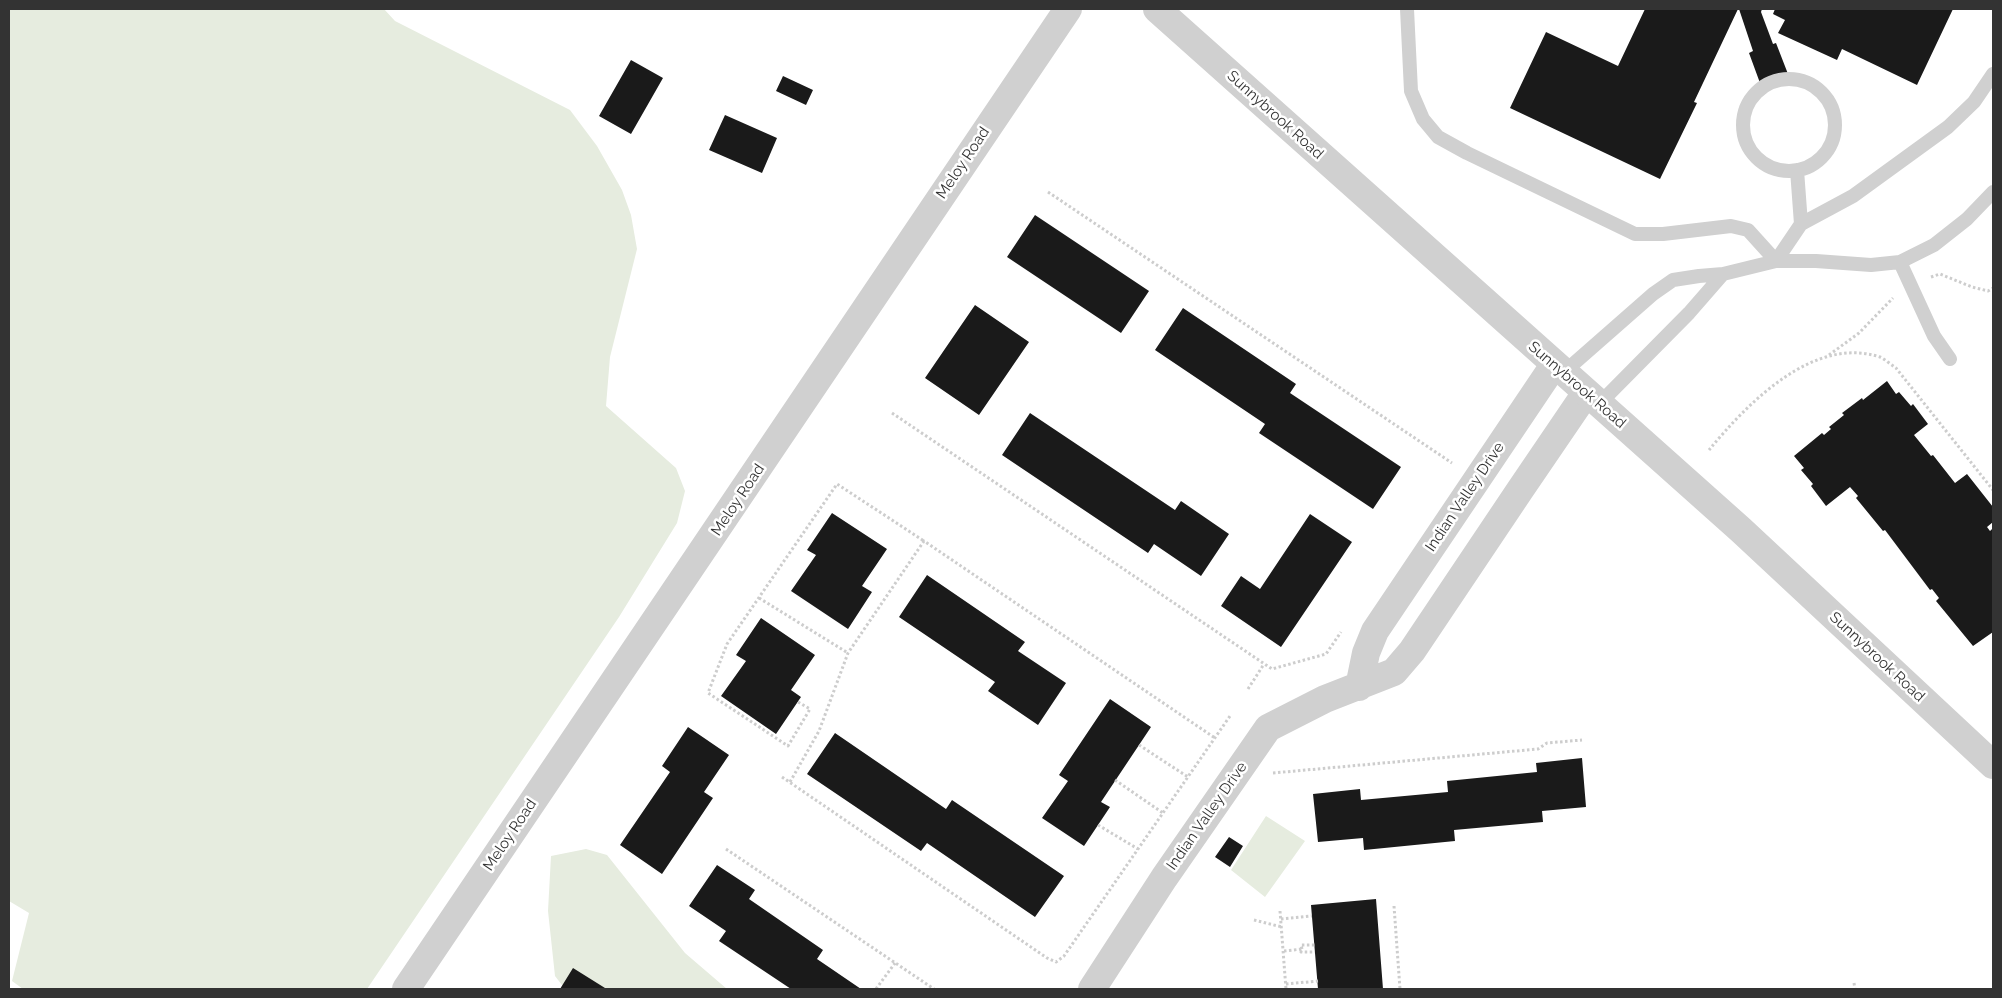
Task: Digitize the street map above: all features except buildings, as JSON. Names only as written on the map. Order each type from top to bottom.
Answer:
[{"type":"street","name":"Meloy Road","points":[[406,989],[1068,9]]},
{"type":"street","name":"Sunnybrook Road","points":[[1157,9],[1741,530],[1993,765]]},
{"type":"street","name":"Indian Valley Drive","points":[[1359,687],[1366,653],[1376,630],[1559,369]]},
{"type":"street","name":"Indian Valley Drive","points":[[1092,989],[1164,878],[1268,728],[1326,699],[1394,672],[1412,652],[1520,490],[1593,399]]},
{"type":"lane","points":[[1407,9],[1411,91],[1424,119],[1438,137],[1467,153],[1635,234],[1663,234],[1731,226],[1748,230],[1776,261]]},
{"type":"lane","points":[[1789,79],[1803,81],[1817,88],[1827,99],[1833,113],[1835,128],[1831,143],[1823,156],[1811,165],[1797,170],[1782,170],[1767,166],[1747,144],[1743,129],[1744,114],[1750,100],[1760,89],[1773,82],[1789,79]]},
{"type":"lane","points":[[1776,261],[1801,224],[1853,196],[1948,127],[1974,102],[1991,81]]},
{"type":"lane","points":[[1797,170],[1801,224]]},
{"type":"lane","points":[[1559,369],[1653,294],[1674,280],[1723,274],[1776,261],[1816,261],[1871,265],[1900,262],[1934,245],[1967,219],[1993,192]]},
{"type":"lane","points":[[1900,262],[1934,336],[1950,359]]},
{"type":"lane","points":[[1593,399],[1689,313],[1723,274]]},
{"type":"path","points":[[1048,192],[1455,466]]},
{"type":"path","points":[[1709,450],[1734,420],[1772,386],[1796,370],[1829,355],[1855,354],[1881,357],[1896,368],[1993,490]]},
{"type":"path","points":[[892,413],[1272,669],[1326,654],[1342,630]]},
{"type":"path","points":[[798,702],[810,709],[788,746],[708,693],[727,644],[837,484],[1215,738]]},
{"type":"path","points":[[790,782],[819,731],[848,653],[924,541]]},
{"type":"path","points":[[759,598],[848,653]]},
{"type":"path","points":[[1248,689],[1264,664]]},
{"type":"path","points":[[782,777],[1047,958],[1056,962],[1064,956],[1230,716]]},
{"type":"path","points":[[1266,773],[1538,749],[1547,743],[1582,740]]},
{"type":"path","points":[[1139,745],[1188,777]]},
{"type":"path","points":[[1116,780],[1163,813]]},
{"type":"path","points":[[1098,825],[1138,849]]},
{"type":"path","points":[[726,849],[934,989]]},
{"type":"path","points":[[1394,906],[1400,989]]},
{"type":"path","points":[[1280,911],[1286,989]]},
{"type":"path","points":[[1281,919],[1312,916]]},
{"type":"path","points":[[1254,920],[1282,927]]},
{"type":"path","points":[[1315,945],[1301,945],[1301,952],[1315,952]]},
{"type":"path","points":[[1284,951],[1302,949]]},
{"type":"path","points":[[876,989],[896,964]]},
{"type":"path","points":[[1286,984],[1318,982]]},
{"type":"path","points":[[1854,983],[1855,989]]},
{"type":"shaded area","points":[[9,9],[384,9],[395,21],[570,110],[597,146],[622,190],[631,215],[637,249],[610,357],[606,406],[676,468],[685,491],[677,523],[619,617],[367,989],[23,989],[12,981],[29,913],[9,901]]},
{"type":"shaded area","points":[[1266,816],[1305,841],[1265,897],[1231,870]]},
{"type":"shaded area","points":[[586,849],[607,855],[685,953],[727,989],[565,989],[555,976],[548,911],[551,856]]}]
